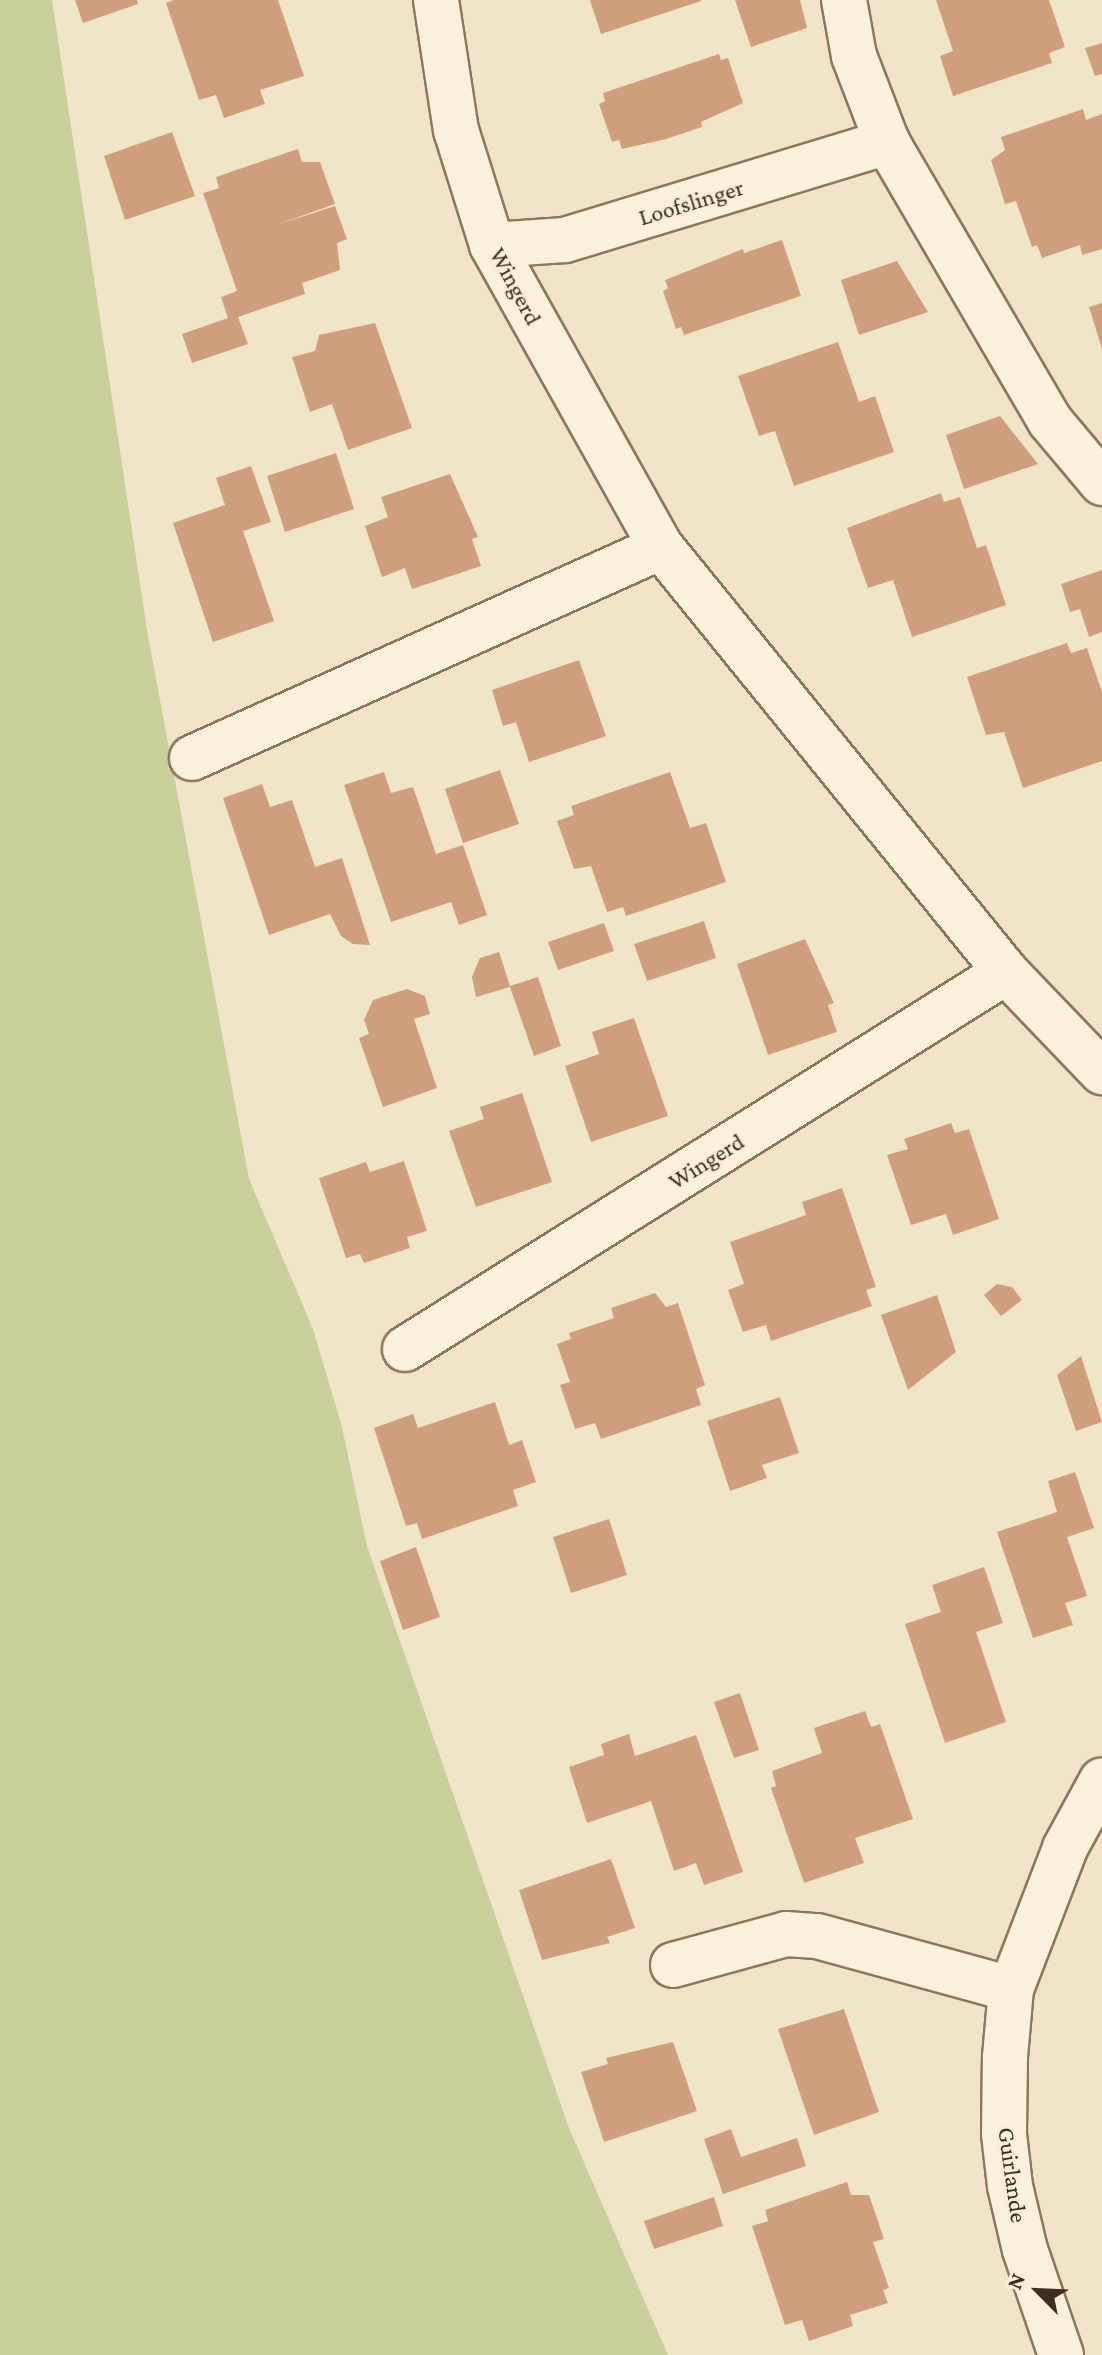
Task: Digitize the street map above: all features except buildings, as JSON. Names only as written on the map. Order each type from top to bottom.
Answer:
[{"type":"street","name":"Wingerd","points":[[436,0],[456,130],[492,245],[661,547],[1006,972],[1102,1072]]},
{"type":"street","points":[[844,0],[854,56],[887,142],[1050,421],[1102,483]]},
{"type":"street","name":"Loofslinger","points":[[492,245],[565,240],[887,142]]},
{"type":"street","points":[[192,758],[661,547]]},
{"type":"street","name":"Wingerd","points":[[405,1349],[1006,972]]},
{"type":"street","name":"Guirlande","points":[[1061,2355],[1025,2250],[1010,2186],[1004,2134],[1011,1989],[1065,1848],[1102,1780]]},
{"type":"street","points":[[673,1965],[786,1934],[817,1936],[1011,1989]]},
{"type":"green space","points":[[0,0],[52,0],[147,630],[249,1179],[313,1329],[342,1427],[367,1546],[569,2128],[668,2355],[0,2355]]}]
